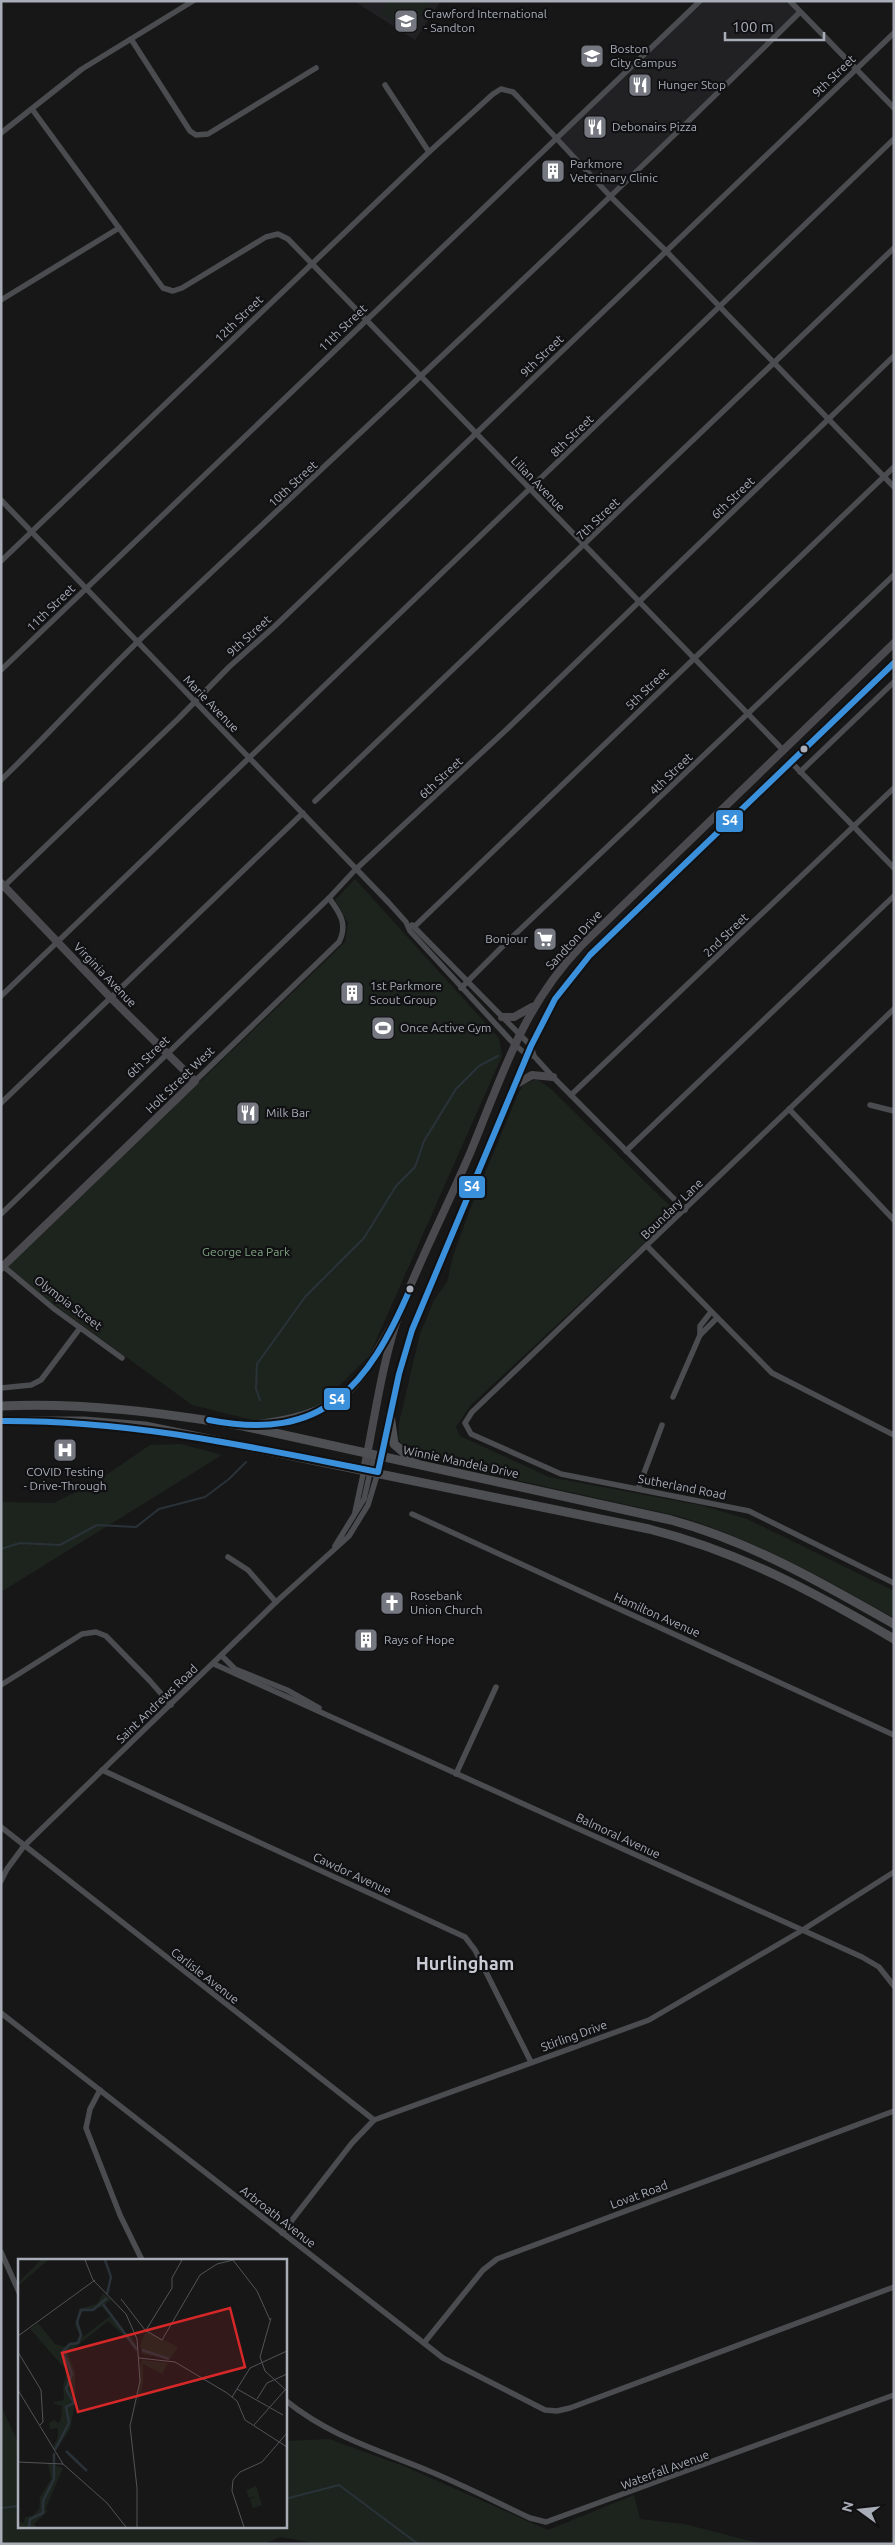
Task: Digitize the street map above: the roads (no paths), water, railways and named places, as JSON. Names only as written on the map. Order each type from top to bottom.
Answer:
[{"type":"main road","name":"Sandton Drive","points":[[374,1455],[389,1348],[400,1312],[470,1153],[514,1044],[534,1006],[561,967],[581,946],[894,643]]},
{"type":"main road","name":"Sandton Drive","points":[[374,1455],[390,1414],[412,1330],[513,1086],[530,1056],[531,1046],[555,999],[584,962],[894,663]]},
{"type":"main road","name":"Virginia Avenue","points":[[2,886],[110,998],[195,1081]]},
{"type":"main road","points":[[502,1017],[514,1017],[534,1006]]},
{"type":"main road","points":[[513,1086],[532,1075],[553,1077]]},
{"type":"main road","name":"Holt Street West","points":[[2,1266],[195,1081]]},
{"type":"main road","points":[[243,1426],[307,1416],[327,1408],[343,1398],[358,1382],[374,1358],[400,1312]]},
{"type":"main road","name":"Winnie Mandela Drive","points":[[1,1406],[112,1409],[180,1415],[243,1426],[696,1526],[730,1539],[795,1569],[894,1624]]},
{"type":"main road","points":[[390,1414],[394,1444],[418,1465]]},
{"type":"main road","points":[[1,1420],[84,1421],[145,1426],[371,1471],[691,1540],[783,1577],[894,1638]]},
{"type":"main road","points":[[371,1471],[374,1455]]},
{"type":"main road","points":[[371,1471],[374,1455]]},
{"type":"street","points":[[1,133],[72,75],[194,1]]},
{"type":"street","name":"11th Street","points":[[1,670],[700,1]]},
{"type":"street","points":[[790,1],[894,108]]},
{"type":"street","points":[[610,196],[800,12]]},
{"type":"street","name":"9th Street","points":[[194,702],[894,33]]},
{"type":"street","points":[[131,39],[190,131],[196,134],[208,134],[316,68]]},
{"type":"street","points":[[385,85],[429,152]]},
{"type":"street","name":"12th Street","points":[[1,561],[312,262],[493,94],[501,89],[515,94],[556,139]]},
{"type":"street","points":[[1,300],[119,228],[32,109]]},
{"type":"street","points":[[556,139],[894,488]]},
{"type":"street","name":"8th Street","points":[[249,758],[894,139]]},
{"type":"street","name":"10th Street","points":[[1,780],[138,642],[421,377],[610,196]]},
{"type":"street","name":"Lilian Avenue","points":[[119,228],[156,282],[165,289],[173,291],[182,288],[266,237],[278,234],[288,239],[692,659],[783,750]]},
{"type":"street","name":"7th Street","points":[[315,801],[585,546],[894,248]]},
{"type":"street","name":"6th Street","points":[[1,1214],[329,898],[355,870],[438,795],[894,356]]},
{"type":"street","name":"5th Street","points":[[415,926],[894,467]]},
{"type":"street","name":"Marie Avenue","points":[[1,500],[303,813],[355,870],[406,922],[415,926],[467,982],[531,1046]]},
{"type":"street","name":"4th Street","points":[[461,988],[894,574]]},
{"type":"street","points":[[800,772],[894,682]]},
{"type":"street","points":[[2,886],[194,702]]},
{"type":"street","points":[[1,996],[249,758]]},
{"type":"street","points":[[791,762],[894,868]]},
{"type":"street","name":"2nd Street","points":[[571,1095],[894,788]]},
{"type":"street","points":[[1,1103],[303,813]]},
{"type":"street","points":[[626,1151],[894,896]]},
{"type":"street","name":"Holt Street West","points":[[195,1081],[339,942],[343,930],[343,918],[329,898]]},
{"type":"street","name":"Marie Avenue","points":[[406,922],[410,932],[461,988],[514,1044],[530,1056]]},
{"type":"street","name":"Boundary Lane","points":[[466,1424],[472,1412],[648,1246],[894,1009]]},
{"type":"street","points":[[530,1056],[685,1210]]},
{"type":"street","points":[[870,1105],[894,1111]]},
{"type":"street","points":[[789,1109],[894,1220]]},
{"type":"street","points":[[648,1246],[760,1363],[782,1380],[894,1435]]},
{"type":"street","name":"Olympia Street","points":[[2,1266],[80,1328],[122,1358]]},
{"type":"street","points":[[700,1335],[700,1326],[711,1312]]},
{"type":"street","points":[[673,1397],[700,1335],[717,1318]]},
{"type":"street","points":[[1,1388],[31,1385],[41,1380],[80,1328]]},
{"type":"street","name":"Sutherland Road","points":[[466,1424],[471,1434],[550,1470],[749,1511],[894,1583]]},
{"type":"street","points":[[638,1489],[662,1425]]},
{"type":"street","name":"Saint Andrews Road","points":[[334,1548],[354,1515],[371,1471]]},
{"type":"street","name":"Saint Andrews Road","points":[[1,1881],[7,1869],[24,1846],[276,1602],[349,1536],[363,1516],[372,1497],[371,1471]]},
{"type":"street","name":"Hamilton Avenue","points":[[412,1514],[894,1735]]},
{"type":"street","points":[[228,1557],[248,1570],[276,1602]]},
{"type":"street","points":[[1,1685],[82,1634],[96,1632],[111,1640],[171,1705]]},
{"type":"street","name":"Balmoral Avenue","points":[[222,1656],[235,1669],[274,1684],[327,1714]]},
{"type":"street","name":"Balmoral Avenue","points":[[214,1664],[870,1961],[886,1974],[894,1986]]},
{"type":"street","points":[[271,1691],[274,1684]]},
{"type":"street","points":[[456,1774],[496,1686]]},
{"type":"street","name":"Cawdor Avenue","points":[[102,1770],[465,1937],[475,1950],[531,2062]]},
{"type":"street","name":"Carlisle Avenue","points":[[1,1827],[374,2120]]},
{"type":"street","name":"Stirling Drive","points":[[282,2233],[352,2143],[374,2120],[654,2018],[801,1931],[894,1872]]},
{"type":"street","name":"Arbroath Avenue","points":[[1,2013],[424,2344],[463,2370],[503,2387],[540,2408],[557,2411],[894,2287]]},
{"type":"street","points":[[100,2090],[90,2109],[86,2128],[120,2215],[142,2259]]},
{"type":"street","name":"Lovat Road","points":[[424,2344],[483,2270],[497,2259],[894,2111]]},
{"type":"street","points":[[1,2252],[18,2290]]},
{"type":"street","name":"Waterfall Avenue","points":[[286,2401],[315,2422],[340,2436],[445,2478],[530,2518],[552,2522],[894,2395]]},
{"type":"waterway","points":[[260,1400],[256,1389],[257,1364],[305,1297],[364,1238],[396,1186],[415,1167],[424,1141],[456,1089],[479,1066],[498,1056]]},
{"type":"waterway","points":[[1,1549],[20,1543],[60,1545],[97,1525],[136,1527],[159,1509],[205,1497],[229,1479],[246,1462]]},
{"type":"waterway","points":[[286,2499],[339,2485],[418,2544]]},
{"type":"waterway","points":[[1,2508],[18,2506]]},
{"type":"place","name":"Crawford International - Sandton","points":[[406,21]]},
{"type":"place","name":"Boston City Campus","points":[[592,56]]},
{"type":"place","name":"Hunger Stop","points":[[640,85]]},
{"type":"place","name":"Debonairs Pizza","points":[[595,127]]},
{"type":"place","name":"Parkmore Veterinary Clinic","points":[[553,171]]},
{"type":"place","name":"Bonjour","points":[[545,939]]},
{"type":"place","name":"1st Parkmore Scout Group","points":[[352,993]]},
{"type":"place","name":"Once Active Gym","points":[[383,1028]]},
{"type":"place","name":"Milk Bar","points":[[248,1113]]},
{"type":"place","name":"COVID Testing - Drive-Through","points":[[65,1450]]},
{"type":"place","name":"Rosebank Union Church","points":[[392,1603]]},
{"type":"place","name":"Rays of Hope","points":[[366,1640]]},
{"type":"district","name":"Hurlingham","points":[[465,1964]]},
{"type":"park label","name":"George Lea Park","points":[[246,1252]]}]
